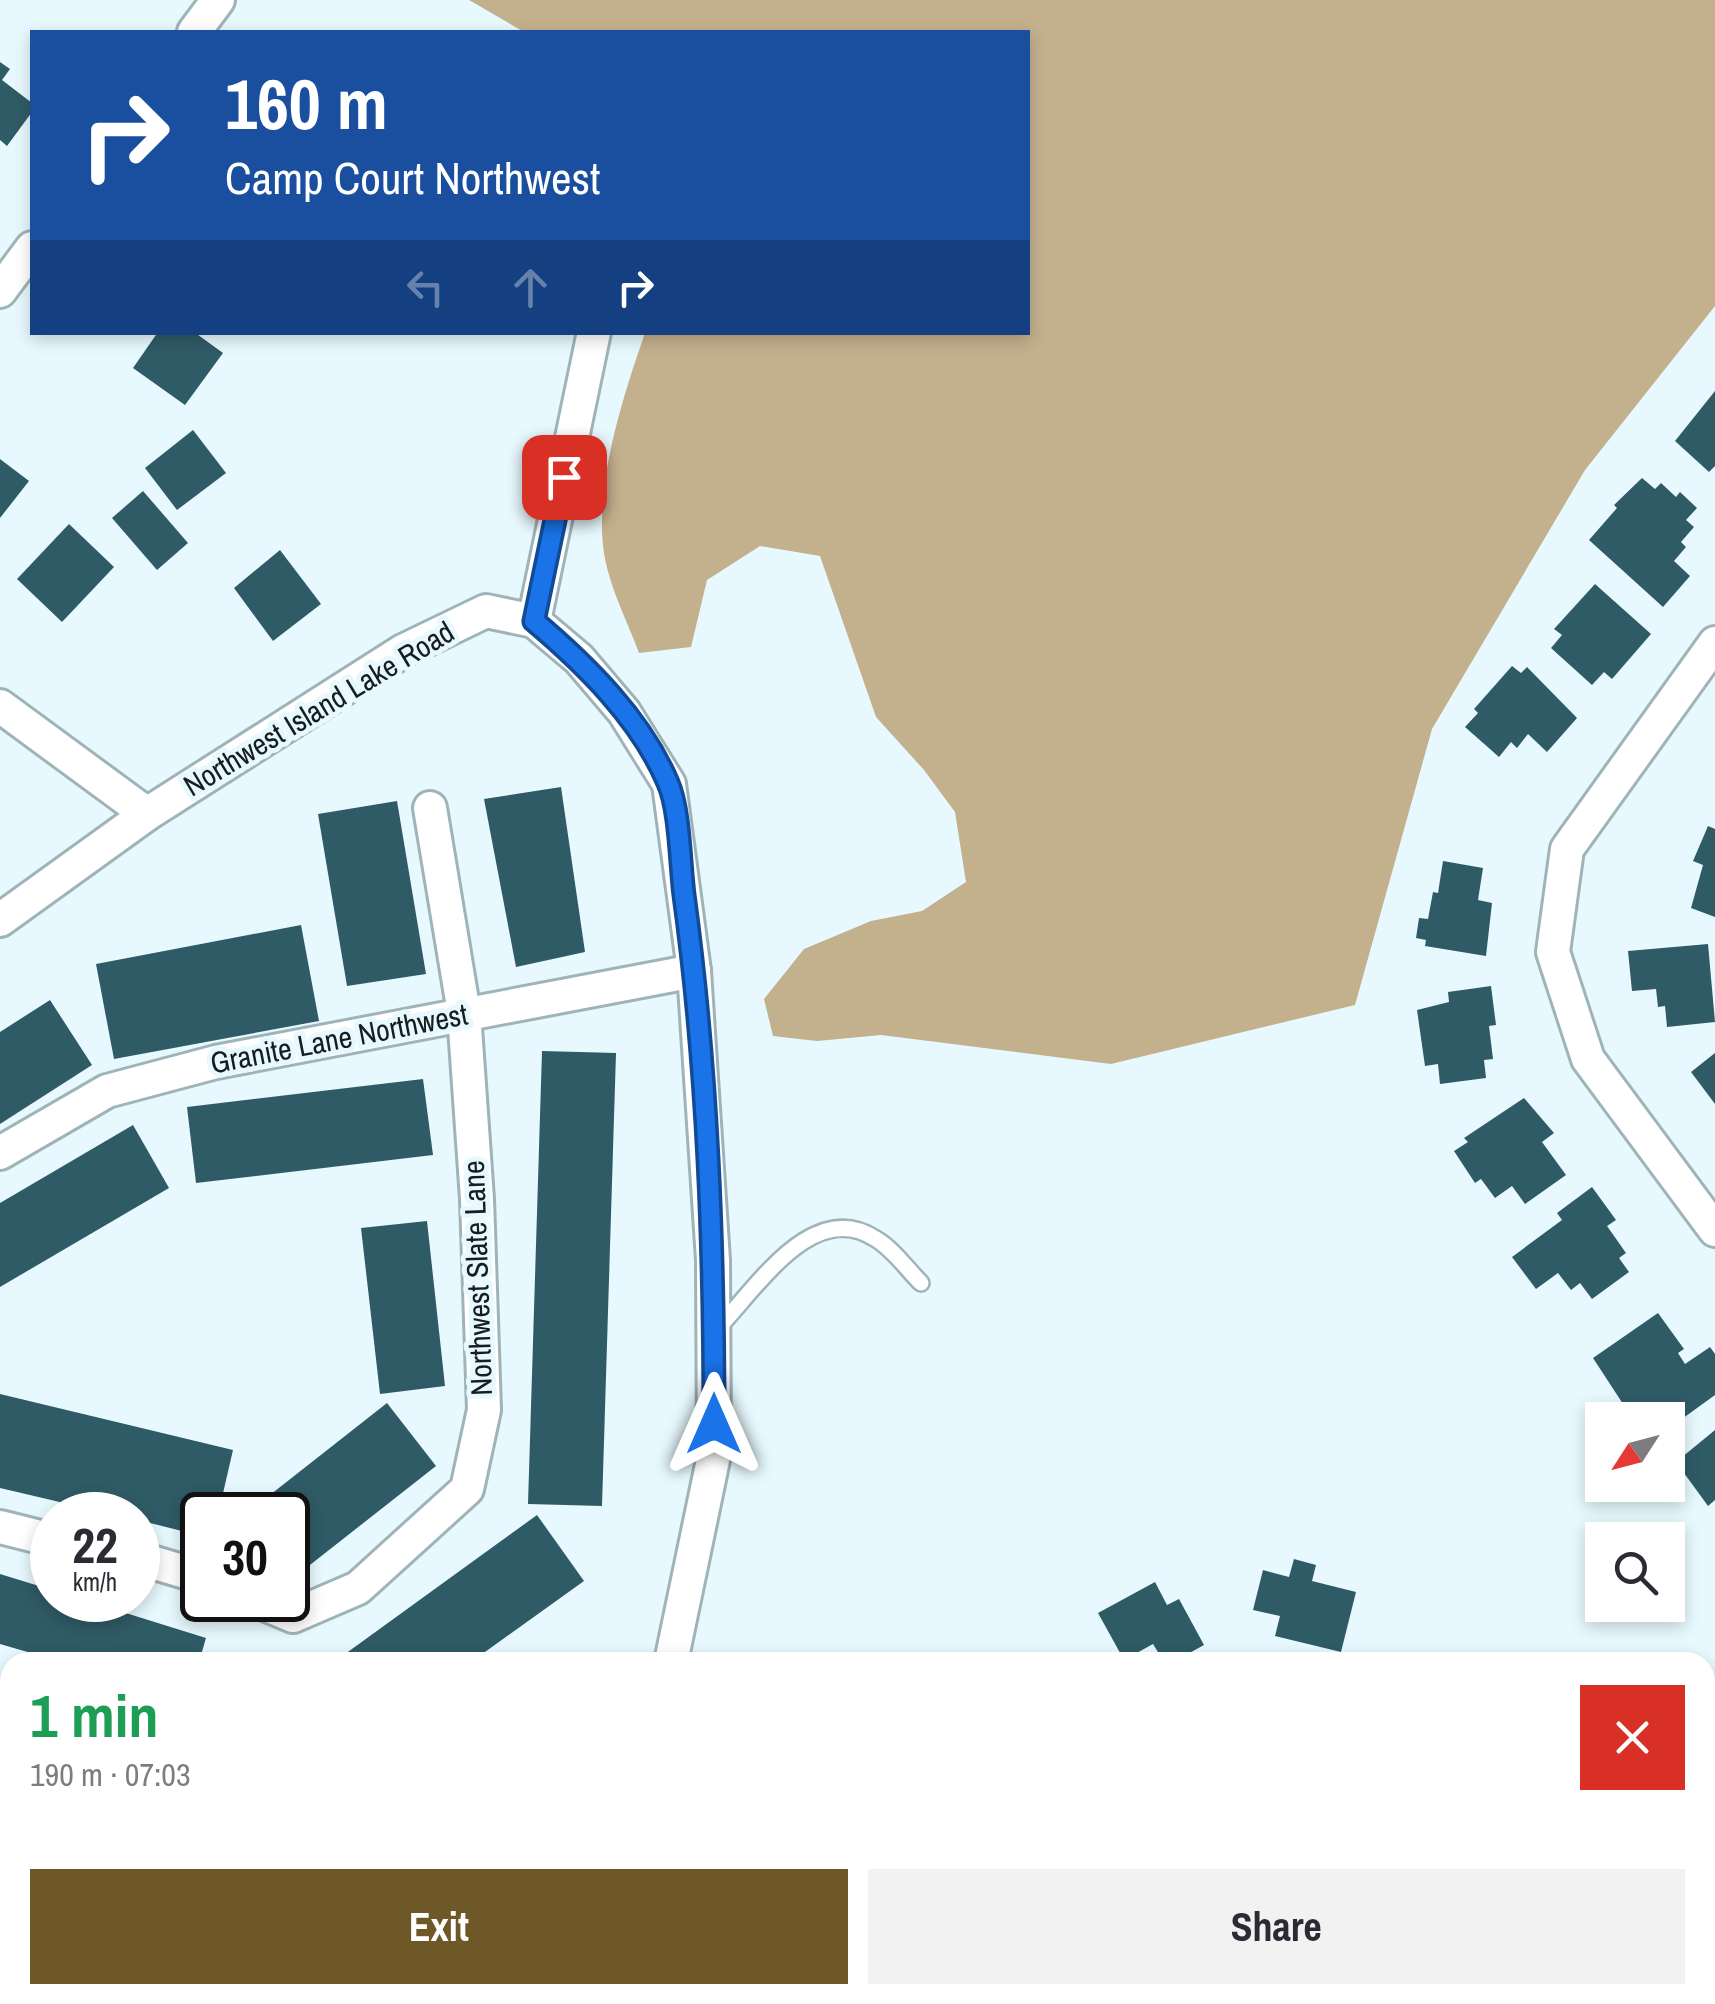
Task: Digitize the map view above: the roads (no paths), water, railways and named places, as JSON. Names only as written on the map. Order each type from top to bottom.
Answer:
[{"type":"street","points":[[196,30],[218,0]]},
{"type":"street","points":[[0,291],[30,251]]},
{"type":"street","points":[[534,621],[593,335]]},
{"type":"street","name":"Northwest Island Lake Road","points":[[0,920],[147,814],[403,651],[486,612],[534,621],[579,658],[624,712],[670,784],[694,971],[714,1260],[714,1454],[673,1652]]},
{"type":"street","points":[[1715,643],[1567,850],[1553,952],[1588,1059],[1715,1230]]},
{"type":"street","points":[[0,706],[147,814]]},
{"type":"street","name":"Northwest Slate Lane","points":[[310,1609],[358,1588],[467,1489],[484,1410],[464,1013],[430,808]]},
{"type":"street","name":"Granite Lane Northwest","points":[[0,1153],[107,1091],[216,1062],[694,971]]},
{"type":"street","points":[[0,1527],[30,1534]]},
{"type":"lane","points":[[714,1333],[813,1232],[842,1224],[877,1239],[921,1282]]}]
